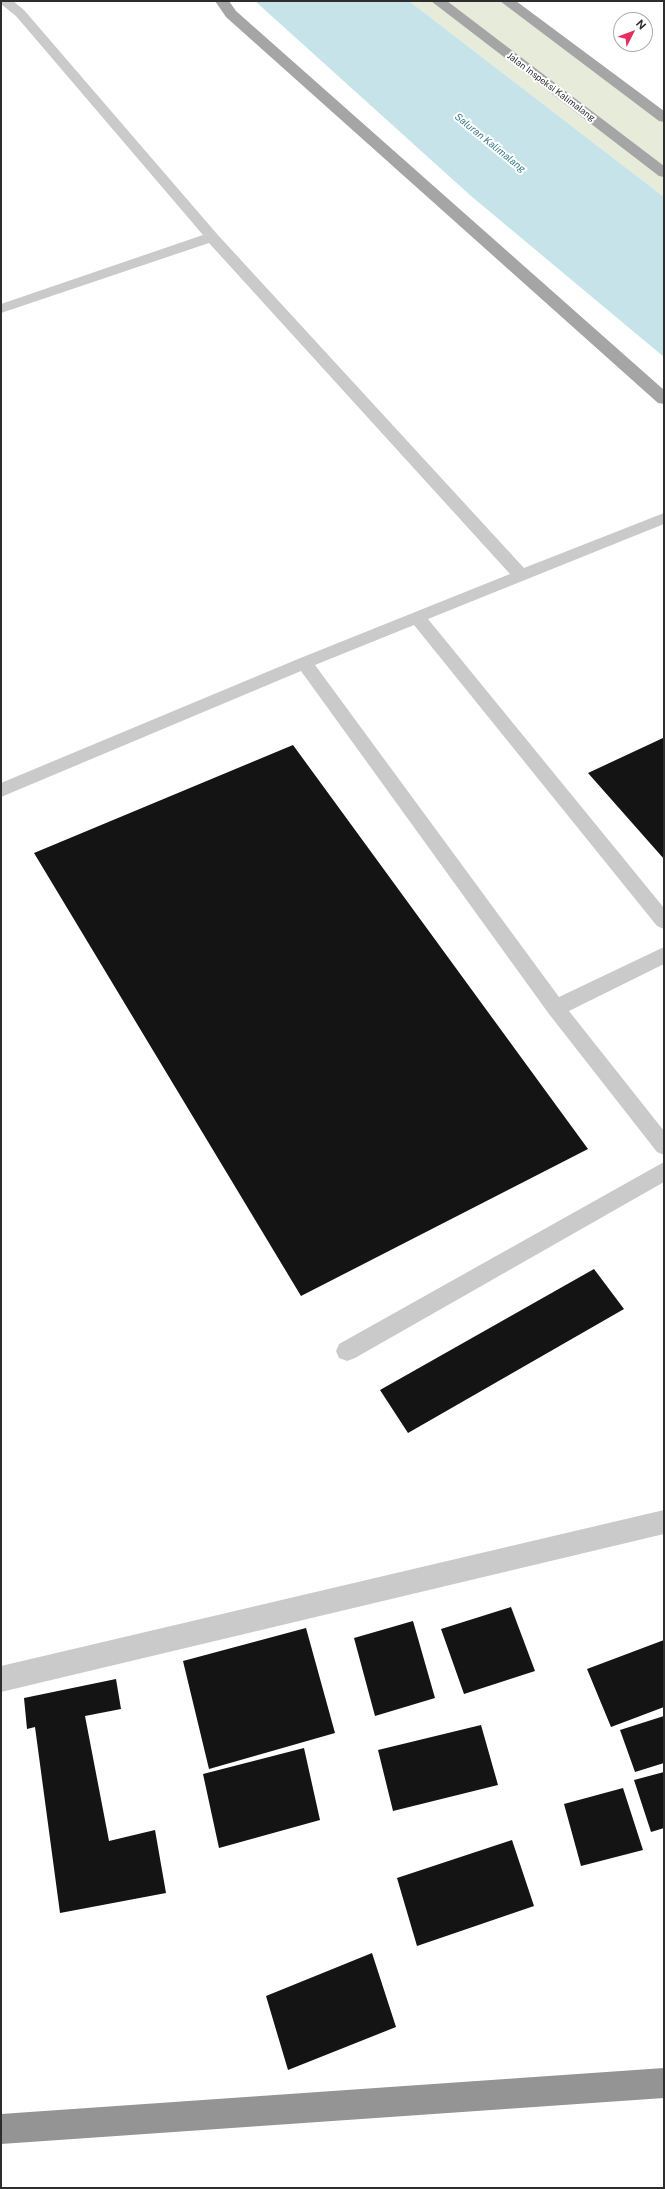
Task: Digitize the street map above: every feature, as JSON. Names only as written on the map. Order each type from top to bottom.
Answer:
[{"type":"highway","points":[[6,2128],[664,2082]]},
{"type":"main road","points":[[209,1],[231,14],[664,399]]},
{"type":"main road","points":[[222,1],[231,14]]},
{"type":"main road","name":"Jalan Inspeksi Kalimalang","points":[[438,1],[664,173]]},
{"type":"main road","points":[[507,1],[664,118]]},
{"type":"street","points":[[1,1679],[664,1522]]},
{"type":"lane","points":[[5,1],[20,13],[212,237],[521,575]]},
{"type":"lane","points":[[1,309],[212,237]]},
{"type":"lane","points":[[1,790],[304,663],[664,518]]},
{"type":"lane","points":[[418,618],[664,921]]},
{"type":"lane","points":[[304,663],[556,1008],[664,1146]]},
{"type":"lane","points":[[556,1008],[664,955]]},
{"type":"lane","points":[[347,1351],[664,1171]]},
{"type":"green space","points":[[409,1],[507,1],[664,118],[664,197]]},
{"type":"water","name":"Saluran Kalimalang","points":[[255,1],[409,1],[664,197],[664,357],[471,196]]},
{"type":"building","points":[[663,738],[664,739],[664,859],[588,773]]},
{"type":"building","points":[[293,745],[588,1149],[301,1296],[34,853]]},
{"type":"building","points":[[594,1269],[624,1309],[408,1433],[380,1390]]},
{"type":"building","points":[[511,1607],[535,1671],[464,1694],[441,1629]]},
{"type":"building","points":[[413,1621],[435,1698],[375,1716],[354,1638]]},
{"type":"building","points":[[306,1628],[335,1733],[209,1769],[183,1661]]},
{"type":"building","points":[[664,1640],[664,1707],[611,1727],[587,1669]]},
{"type":"building","points":[[116,1679],[121,1709],[85,1716],[109,1841],[155,1830],[166,1893],[60,1913],[35,1727],[27,1729],[24,1698]]},
{"type":"building","points":[[664,1716],[664,1763],[635,1772],[620,1730]]},
{"type":"building","points":[[481,1725],[498,1785],[393,1811],[378,1750]]},
{"type":"building","points":[[304,1748],[320,1820],[219,1848],[203,1774]]},
{"type":"building","points":[[664,1772],[664,1828],[651,1832],[634,1780]]},
{"type":"building","points":[[623,1788],[643,1850],[581,1866],[564,1804]]},
{"type":"building","points":[[512,1840],[534,1906],[417,1946],[397,1878]]},
{"type":"building","points":[[372,1953],[396,2027],[288,2070],[266,1996]]}]
